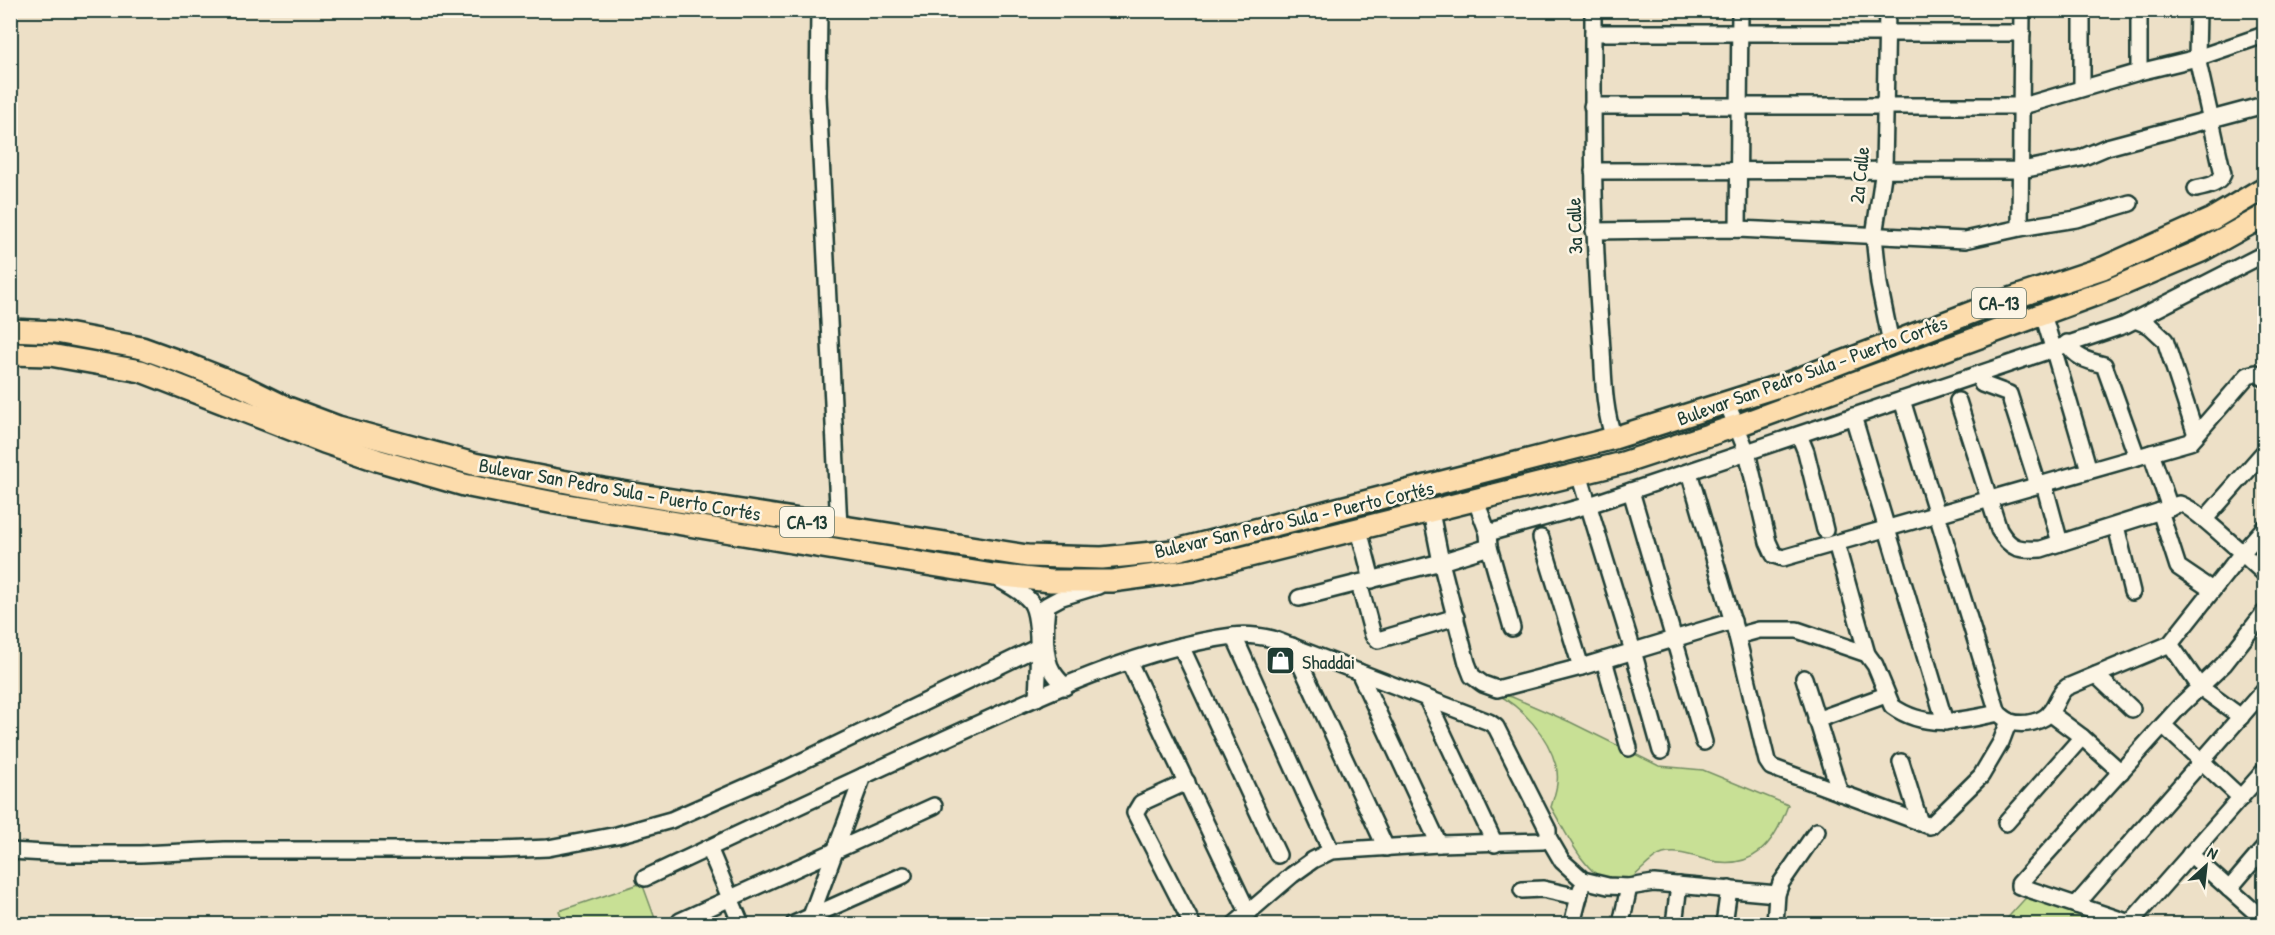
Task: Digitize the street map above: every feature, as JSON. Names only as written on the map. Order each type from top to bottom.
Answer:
[{"type":"highway","name":"Bulevar San Pedro Sula - Puerto Cortés","points":[[10,330],[56,332],[142,348],[242,386],[285,407],[338,427],[474,464],[546,480],[1027,556],[1102,558],[1173,550],[1549,457],[1727,403],[1788,383],[1986,308],[2103,268],[2212,219],[2265,188]]},
{"type":"highway","name":"Bulevar San Pedro Sula - Puerto Cortés","points":[[10,354],[50,355],[141,371],[324,442],[464,485],[555,503],[993,575],[1051,580],[1112,581],[1193,570],[1623,463],[1736,426],[2114,288],[2201,251],[2265,216]]},
{"type":"highway","points":[[697,526],[702,521],[709,521],[754,527],[758,522],[757,519],[745,512]]},
{"type":"highway","points":[[776,539],[764,531],[764,524],[772,522],[827,532],[838,527]]},
{"type":"street","points":[[819,10],[818,95],[838,527]]},
{"type":"street","name":"3a Calle","points":[[1593,10],[1594,231],[1605,403],[1614,438]]},
{"type":"street","points":[[1738,229],[1740,10]]},
{"type":"street","name":"2a Calle","points":[[1887,10],[1884,169],[1874,236],[1879,284],[1891,343]]},
{"type":"street","points":[[2020,228],[2023,106],[2022,10]]},
{"type":"street","points":[[2082,10],[2082,88]]},
{"type":"street","points":[[2139,10],[2139,72]]},
{"type":"street","points":[[2196,189],[2219,182],[2223,174],[2197,58],[2198,10]]},
{"type":"street","points":[[1593,33],[2022,33]]},
{"type":"street","points":[[1592,106],[2023,106],[2139,72],[2197,58],[2265,35]]},
{"type":"street","points":[[1593,171],[2022,170],[2081,158],[2107,147],[2265,105]]},
{"type":"street","points":[[1594,231],[1738,229],[1965,240],[2076,219],[2130,202]]},
{"type":"street","points":[[1299,598],[1441,562],[1488,540],[2135,320],[2265,254]]},
{"type":"street","points":[[2043,314],[2060,345],[2089,470]]},
{"type":"street","points":[[2135,320],[2150,326],[2165,340],[2196,435]]},
{"type":"street","points":[[2060,345],[2080,358],[2104,365],[2144,455],[2165,510],[2178,567],[2212,591]]},
{"type":"street","points":[[1727,403],[1747,452],[1768,542],[1774,555],[1783,558],[2190,441],[2248,375],[2256,373],[2265,378]]},
{"type":"street","points":[[1979,374],[1982,384],[2009,394],[2060,543]]},
{"type":"street","points":[[1689,472],[1735,628],[1767,761],[1779,771],[1930,826],[1981,776],[2001,742],[2004,717],[1902,400]]},
{"type":"street","points":[[1958,401],[1988,499],[1999,530],[2007,543],[2020,550],[2041,549],[2178,504],[2205,519],[2265,573]]},
{"type":"street","points":[[1853,416],[1945,722]]},
{"type":"street","points":[[1799,435],[1806,452],[1824,530]]},
{"type":"street","points":[[2205,519],[2265,452]]},
{"type":"street","points":[[1579,474],[1634,651],[1661,751]]},
{"type":"street","points":[[1631,491],[1704,742]]},
{"type":"street","points":[[1476,501],[1512,628]]},
{"type":"street","points":[[1431,512],[1441,562],[1472,676],[1483,684],[1497,689],[1581,667],[1675,638],[1735,628],[1797,630],[1867,654]]},
{"type":"street","points":[[2116,526],[2132,592]]},
{"type":"street","points":[[1836,543],[1867,654],[1875,665],[1892,706],[1908,716],[1923,721],[1945,722],[2004,717],[2029,723],[2040,720],[2050,713],[2061,691],[2170,644],[2241,553],[2265,528]]},
{"type":"street","points":[[1359,530],[1373,634],[1378,640],[1456,617]]},
{"type":"street","points":[[1541,538],[1581,667]]},
{"type":"street","points":[[993,575],[1027,598],[1033,605],[1038,647],[1037,698]]},
{"type":"street","points":[[1065,687],[1051,670],[1046,648],[1047,605],[1062,597],[1112,581]]},
{"type":"street","points":[[2265,613],[2224,664],[2163,725],[2019,884],[2021,888],[2130,923],[2265,771]]},
{"type":"street","points":[[645,878],[1037,698],[1129,662],[1181,646],[1234,636],[1254,635],[1292,646],[1489,722],[1496,728],[1548,830],[1548,837],[1562,861],[1583,880],[1608,886],[1629,887],[1654,883],[1777,894]]},
{"type":"street","points":[[1234,636],[1331,851]]},
{"type":"street","points":[[2170,644],[2200,687],[2241,717]]},
{"type":"street","points":[[1181,646],[1278,855]]},
{"type":"street","points":[[1292,646],[1386,848]]},
{"type":"street","points":[[10,851],[141,854],[225,850],[500,850],[548,848],[617,835],[671,820],[780,772],[1038,647]]},
{"type":"street","points":[[1604,660],[1629,748]]},
{"type":"street","points":[[1129,662],[1248,912]]},
{"type":"street","points":[[1359,672],[1439,844]]},
{"type":"street","points":[[2096,675],[2132,709]]},
{"type":"street","points":[[1804,678],[1840,793]]},
{"type":"street","points":[[2076,905],[2265,690]]},
{"type":"street","points":[[1816,720],[1886,695]]},
{"type":"street","points":[[1427,699],[1495,844]]},
{"type":"street","points":[[2050,713],[2082,737],[2121,772]]},
{"type":"street","points":[[2163,725],[2241,798]]},
{"type":"street","points":[[2006,823],[2082,737]]},
{"type":"street","points":[[1901,762],[1920,823]]},
{"type":"street","points":[[810,921],[863,776]]},
{"type":"street","points":[[1187,782],[1141,803],[1135,813],[1192,924]]},
{"type":"street","points":[[680,921],[934,806]]},
{"type":"street","points":[[1775,924],[1777,894],[1781,883],[1817,831]]},
{"type":"street","points":[[1234,924],[1292,875],[1312,860],[1331,851],[1439,844],[1543,841],[1548,837]]},
{"type":"street","points":[[709,848],[741,924]]},
{"type":"street","points":[[2229,889],[2265,848]]},
{"type":"street","points":[[2190,854],[2265,920]]},
{"type":"street","points":[[794,924],[810,921],[904,875]]},
{"type":"street","points":[[1572,924],[1583,880]]},
{"type":"street","points":[[1674,924],[1679,885]]},
{"type":"street","points":[[1621,924],[1629,887]]},
{"type":"street","points":[[1522,890],[1543,889],[1579,897]]},
{"type":"street","points":[[1724,924],[1729,889]]},
{"type":"green space","points":[[1495,693],[1512,697],[1570,722],[1659,766],[1703,770],[1788,805],[1776,832],[1768,843],[1760,852],[1749,858],[1737,862],[1723,862],[1685,854],[1663,854],[1649,862],[1631,879],[1617,884],[1609,882],[1600,877],[1583,860],[1551,807],[1557,776],[1556,766],[1547,743],[1524,714]]},
{"type":"green space","points":[[642,883],[657,924],[564,924],[559,911]]},
{"type":"green space","points":[[2031,892],[2122,924],[2002,924]]},
{"type":"place","name":"Shaddai","points":[[1281,661]]}]
